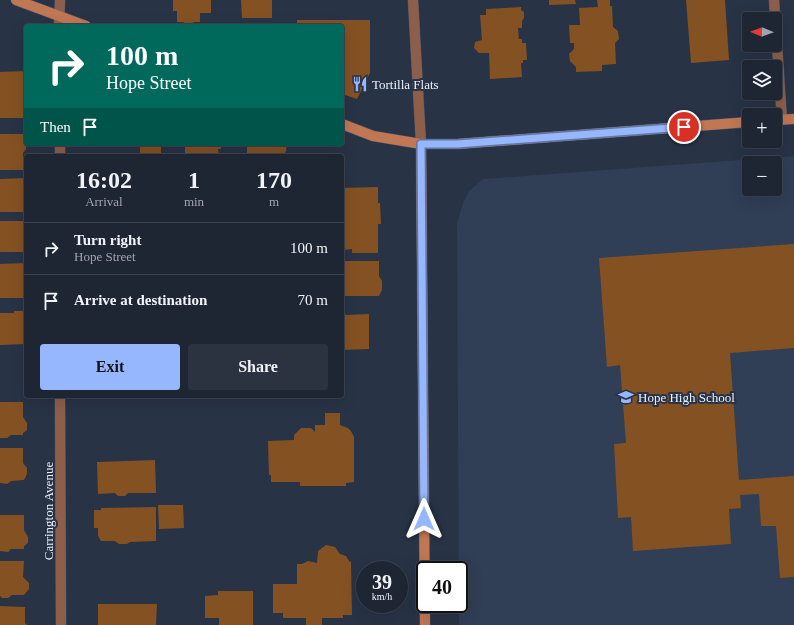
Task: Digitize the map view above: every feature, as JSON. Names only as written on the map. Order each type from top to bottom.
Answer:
[{"type":"main road","points":[[16,0],[59,21],[75,24]]},
{"type":"main road","points":[[782,120],[794,119]]},
{"type":"main road","points":[[344,125],[373,136],[421,144],[457,144],[742,123]]},
{"type":"main road","points":[[421,144],[425,625]]},
{"type":"street","points":[[59,21],[60,0]]},
{"type":"street","points":[[413,0],[421,144]]},
{"type":"street","points":[[774,0],[778,108]]},
{"type":"street","name":"Carrington Avenue","points":[[60,398],[61,625]]},
{"type":"shaded area","name":"Hope High School","points":[[794,156],[794,625],[459,625],[459,613],[468,613],[468,561],[459,561],[457,224],[463,203],[469,191],[483,179],[742,160],[742,196],[782,196],[782,157]]},
{"type":"building","points":[[173,0],[211,0],[211,13],[200,13],[200,22],[186,24],[183,22],[177,22],[177,11],[173,11]]},
{"type":"building","points":[[241,0],[272,0],[272,18],[242,18]]},
{"type":"building","points":[[549,0],[575,0],[576,4],[549,5]]},
{"type":"building","points":[[597,0],[610,0],[610,6],[612,6],[613,27],[618,31],[619,39],[615,43],[616,64],[602,65],[602,71],[576,72],[576,67],[570,61],[569,54],[574,49],[574,43],[570,43],[569,25],[580,25],[579,8],[598,7]]},
{"type":"building","points":[[686,0],[725,0],[729,60],[691,63]]},
{"type":"building","points":[[521,7],[521,10],[524,12],[524,18],[522,21],[522,28],[518,28],[519,39],[522,39],[522,43],[526,43],[527,60],[523,60],[523,63],[521,63],[522,77],[490,79],[489,53],[479,53],[474,48],[475,42],[482,40],[480,15],[486,15],[486,9]]},
{"type":"building","points":[[297,20],[370,20],[370,73],[357,99],[344,95],[344,24],[297,24]]},
{"type":"building","points":[[24,71],[24,118],[0,118],[0,72]]},
{"type":"building","points":[[0,134],[23,134],[24,146],[26,146],[26,149],[23,153],[23,170],[0,170]]},
{"type":"building","points":[[140,146],[161,146],[161,154],[140,154]]},
{"type":"building","points":[[185,146],[221,146],[221,149],[218,149],[219,154],[185,154]]},
{"type":"building","points":[[247,146],[287,146],[284,154],[247,154]]},
{"type":"building","points":[[24,178],[24,212],[0,212],[0,179]]},
{"type":"building","points":[[378,187],[378,203],[380,203],[381,224],[378,224],[378,253],[352,253],[352,249],[344,250],[344,188]]},
{"type":"building","points":[[0,221],[23,221],[23,252],[0,252]]},
{"type":"building","name":"Hope High School","points":[[794,244],[794,348],[730,353],[739,480],[794,476],[794,577],[780,578],[776,526],[761,526],[759,494],[740,495],[741,508],[729,509],[731,544],[633,551],[631,517],[618,518],[614,444],[626,443],[620,365],[607,367],[599,258]]},
{"type":"building","points":[[344,261],[379,261],[379,276],[382,281],[382,290],[379,296],[344,296]]},
{"type":"building","points":[[24,263],[24,298],[0,298],[0,264]]},
{"type":"building","points":[[14,311],[24,311],[24,344],[0,345],[0,313],[14,313]]},
{"type":"building","points":[[344,313],[346,315],[369,314],[369,349],[344,350]]},
{"type":"building","points":[[0,402],[23,402],[23,417],[27,423],[27,430],[23,433],[23,435],[11,435],[7,438],[0,438]]},
{"type":"building","points":[[325,413],[340,413],[340,425],[348,428],[354,437],[354,482],[346,483],[346,486],[300,486],[300,482],[271,482],[271,475],[269,475],[268,441],[294,440],[294,435],[301,428],[311,428],[315,432],[315,425],[325,425]]},
{"type":"building","points":[[0,448],[23,448],[23,463],[27,468],[27,474],[24,480],[11,481],[7,484],[0,483]]},
{"type":"building","points":[[155,460],[156,493],[128,493],[125,496],[118,496],[115,493],[98,494],[97,462]]},
{"type":"building","points":[[158,505],[183,505],[184,528],[159,529]]},
{"type":"building","points":[[156,507],[156,541],[119,544],[115,541],[101,541],[98,536],[98,528],[94,528],[94,510],[101,510],[101,508]]},
{"type":"building","points":[[0,515],[24,515],[24,530],[28,537],[28,543],[24,546],[24,549],[11,549],[8,552],[0,551]]},
{"type":"building","points":[[326,545],[335,547],[340,554],[346,556],[351,562],[352,615],[343,615],[343,618],[322,618],[322,625],[306,625],[306,618],[283,618],[283,613],[273,613],[273,584],[297,584],[297,564],[302,564],[308,561],[317,563],[318,551]]},
{"type":"building","points":[[0,561],[24,561],[23,577],[29,583],[29,589],[24,595],[12,595],[8,598],[2,598],[0,596]]},
{"type":"building","points":[[218,591],[253,591],[253,625],[219,625],[219,618],[205,618],[205,596],[218,595]]},
{"type":"building","points":[[98,604],[157,604],[156,625],[98,625]]},
{"type":"building","points":[[0,606],[25,607],[25,623],[27,625],[0,625]]},
{"type":"place","name":"Tortilla Flats","points":[[360,84]]},
{"type":"place","name":"Hope High School","points":[[626,397]]},
{"type":"route","points":[[424,519],[421,144],[457,144],[684,127]]}]
